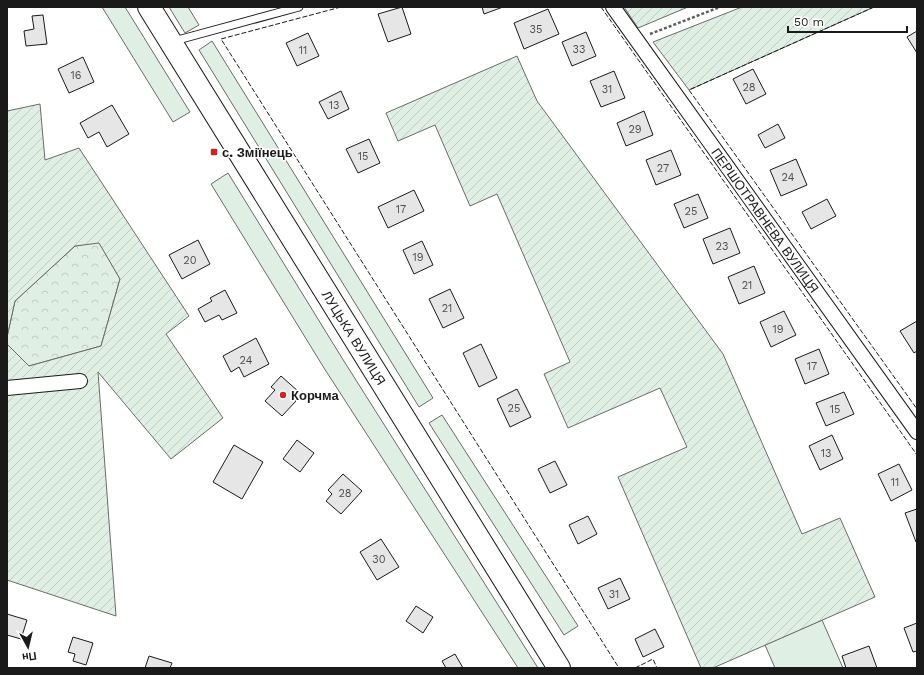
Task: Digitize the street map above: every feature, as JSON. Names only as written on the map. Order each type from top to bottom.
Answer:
[{"type":"main road","name":"ЛУЦЬКА ВУЛИЦЯ","points":[[149,7],[559,668]]},
{"type":"street","name":"ПЕРШОТРАВНЕВА ВУЛИЦЯ","points":[[613,7],[917,432]]},
{"type":"street","points":[[7,388],[80,381]]},
{"type":"lane","points":[[171,42],[300,7]]},
{"type":"path","points":[[636,39],[720,7]]},
{"type":"green space","points":[[102,7],[125,7],[190,112],[173,122]]},
{"type":"green space","points":[[169,7],[188,7],[199,25],[185,33]]},
{"type":"green space","points":[[624,7],[688,7],[638,28]]},
{"type":"green space","points":[[742,7],[874,7],[689,90],[653,42]]},
{"type":"green space","points":[[212,41],[433,398],[419,407],[199,50]]},
{"type":"green space","points":[[517,56],[537,101],[723,354],[802,534],[840,518],[875,597],[713,668],[701,668],[618,477],[687,447],[660,388],[568,428],[544,374],[570,362],[497,194],[470,206],[435,125],[398,141],[386,113]]},
{"type":"green space","points":[[40,104],[45,160],[79,148],[189,316],[166,334],[223,418],[171,459],[98,372],[116,616],[7,580],[7,344],[29,366],[101,346],[120,279],[99,243],[75,246],[15,301],[7,337],[7,111]]},
{"type":"green space","points":[[228,173],[342,358],[538,668],[518,668],[324,368],[211,184]]},
{"type":"green space","points":[[99,242],[120,279],[101,346],[29,366],[7,344],[7,337],[15,301],[75,246]]},
{"type":"green space","points":[[442,415],[578,626],[564,635],[429,423]]},
{"type":"green space","points":[[822,620],[843,668],[775,668],[765,645]]},
{"type":"building","points":[[402,7],[411,34],[388,42],[378,14]]},
{"type":"building","points":[[482,7],[503,7],[484,14]]},
{"type":"building","points":[[548,9],[559,34],[524,49],[514,23]]},
{"type":"building","points":[[43,15],[47,44],[26,46],[24,31],[34,29],[32,16]]},
{"type":"building","points":[[917,31],[917,53],[907,37]]},
{"type":"building","points":[[586,32],[596,56],[572,66],[562,42]]},
{"type":"building","points":[[308,33],[319,56],[297,66],[286,43]]},
{"type":"building","points":[[83,57],[94,82],[69,93],[58,69]]},
{"type":"building","points":[[753,69],[766,94],[746,104],[733,79]]},
{"type":"building","points":[[614,71],[625,98],[601,107],[590,81]]},
{"type":"building","points":[[341,91],[349,109],[328,119],[319,102]]},
{"type":"building","points":[[112,105],[129,134],[107,147],[99,132],[88,138],[80,123]]},
{"type":"building","points":[[644,111],[653,135],[626,146],[617,123]]},
{"type":"building","points":[[778,124],[785,138],[765,148],[758,135]]},
{"type":"building","points":[[369,139],[380,163],[358,173],[346,149]]},
{"type":"building","points":[[671,150],[681,175],[656,185],[646,160]]},
{"type":"building","points":[[796,159],[807,185],[781,196],[770,170]]},
{"type":"building","points":[[414,190],[424,211],[388,228],[378,207]]},
{"type":"building","points":[[698,194],[708,218],[684,228],[674,204]]},
{"type":"building","points":[[827,199],[836,216],[811,229],[802,212]]},
{"type":"building","points":[[730,228],[740,253],[713,264],[703,239]]},
{"type":"building","points":[[198,240],[210,264],[182,279],[169,255]]},
{"type":"building","points":[[422,241],[433,265],[414,274],[403,250]]},
{"type":"building","points":[[754,266],[765,293],[739,304],[728,277]]},
{"type":"building","points":[[450,289],[464,318],[443,328],[429,299]]},
{"type":"building","points":[[225,290],[237,313],[222,320],[219,315],[205,322],[198,309],[212,301],[210,298]]},
{"type":"building","points":[[784,311],[796,335],[771,347],[760,322]]},
{"type":"building","points":[[917,321],[917,351],[914,353],[900,331]]},
{"type":"building","points":[[256,338],[269,364],[244,377],[239,367],[231,372],[223,356]]},
{"type":"building","points":[[481,344],[497,378],[479,387],[463,353]]},
{"type":"building","points":[[819,349],[829,374],[805,384],[795,359]]},
{"type":"building","name":"Корчма","points":[[281,376],[299,392],[293,398],[296,401],[282,416],[265,401],[275,390],[271,387]]},
{"type":"building","points":[[517,389],[531,417],[510,427],[497,399]]},
{"type":"building","points":[[844,392],[854,414],[826,426],[816,403]]},
{"type":"building","points":[[832,435],[843,459],[820,470],[809,446]]},
{"type":"building","points":[[297,440],[314,453],[300,472],[283,459]]},
{"type":"building","points":[[234,445],[263,462],[242,499],[213,482]]},
{"type":"building","points":[[555,461],[567,485],[550,493],[538,469]]},
{"type":"building","points":[[899,464],[912,490],[891,501],[878,474]]},
{"type":"building","points":[[343,474],[362,491],[341,514],[326,501],[332,494],[328,490]]},
{"type":"building","points":[[917,509],[917,541],[916,542],[905,513]]},
{"type":"building","points":[[588,516],[597,534],[578,544],[569,525]]},
{"type":"building","points":[[381,539],[399,567],[377,580],[360,552]]},
{"type":"building","points":[[620,578],[630,599],[608,609],[598,588]]},
{"type":"building","points":[[416,606],[433,617],[423,633],[406,621]]},
{"type":"building","points":[[7,614],[27,620],[21,639],[7,635]]},
{"type":"building","points":[[917,623],[917,651],[913,652],[904,628]]},
{"type":"building","points":[[655,629],[664,647],[643,657],[635,639]]},
{"type":"building","points":[[73,637],[93,643],[86,665],[73,661],[75,654],[68,652]]},
{"type":"building","points":[[869,646],[877,668],[846,668],[842,656]]},
{"type":"building","points":[[455,654],[463,668],[446,668],[442,661]]},
{"type":"building","points":[[149,656],[172,663],[170,668],[145,668]]},
{"type":"fence","points":[[341,7],[221,39],[619,668]]},
{"type":"fence","points":[[601,7],[917,455]]},
{"type":"fence","points":[[874,7],[689,90],[917,409]]},
{"type":"fence","points":[[635,668],[653,659],[657,668]]},
{"type":"place","name":"с. Зміїнець","points":[[214,152]]},
{"type":"place","name":"Корчма","points":[[283,395]]}]
